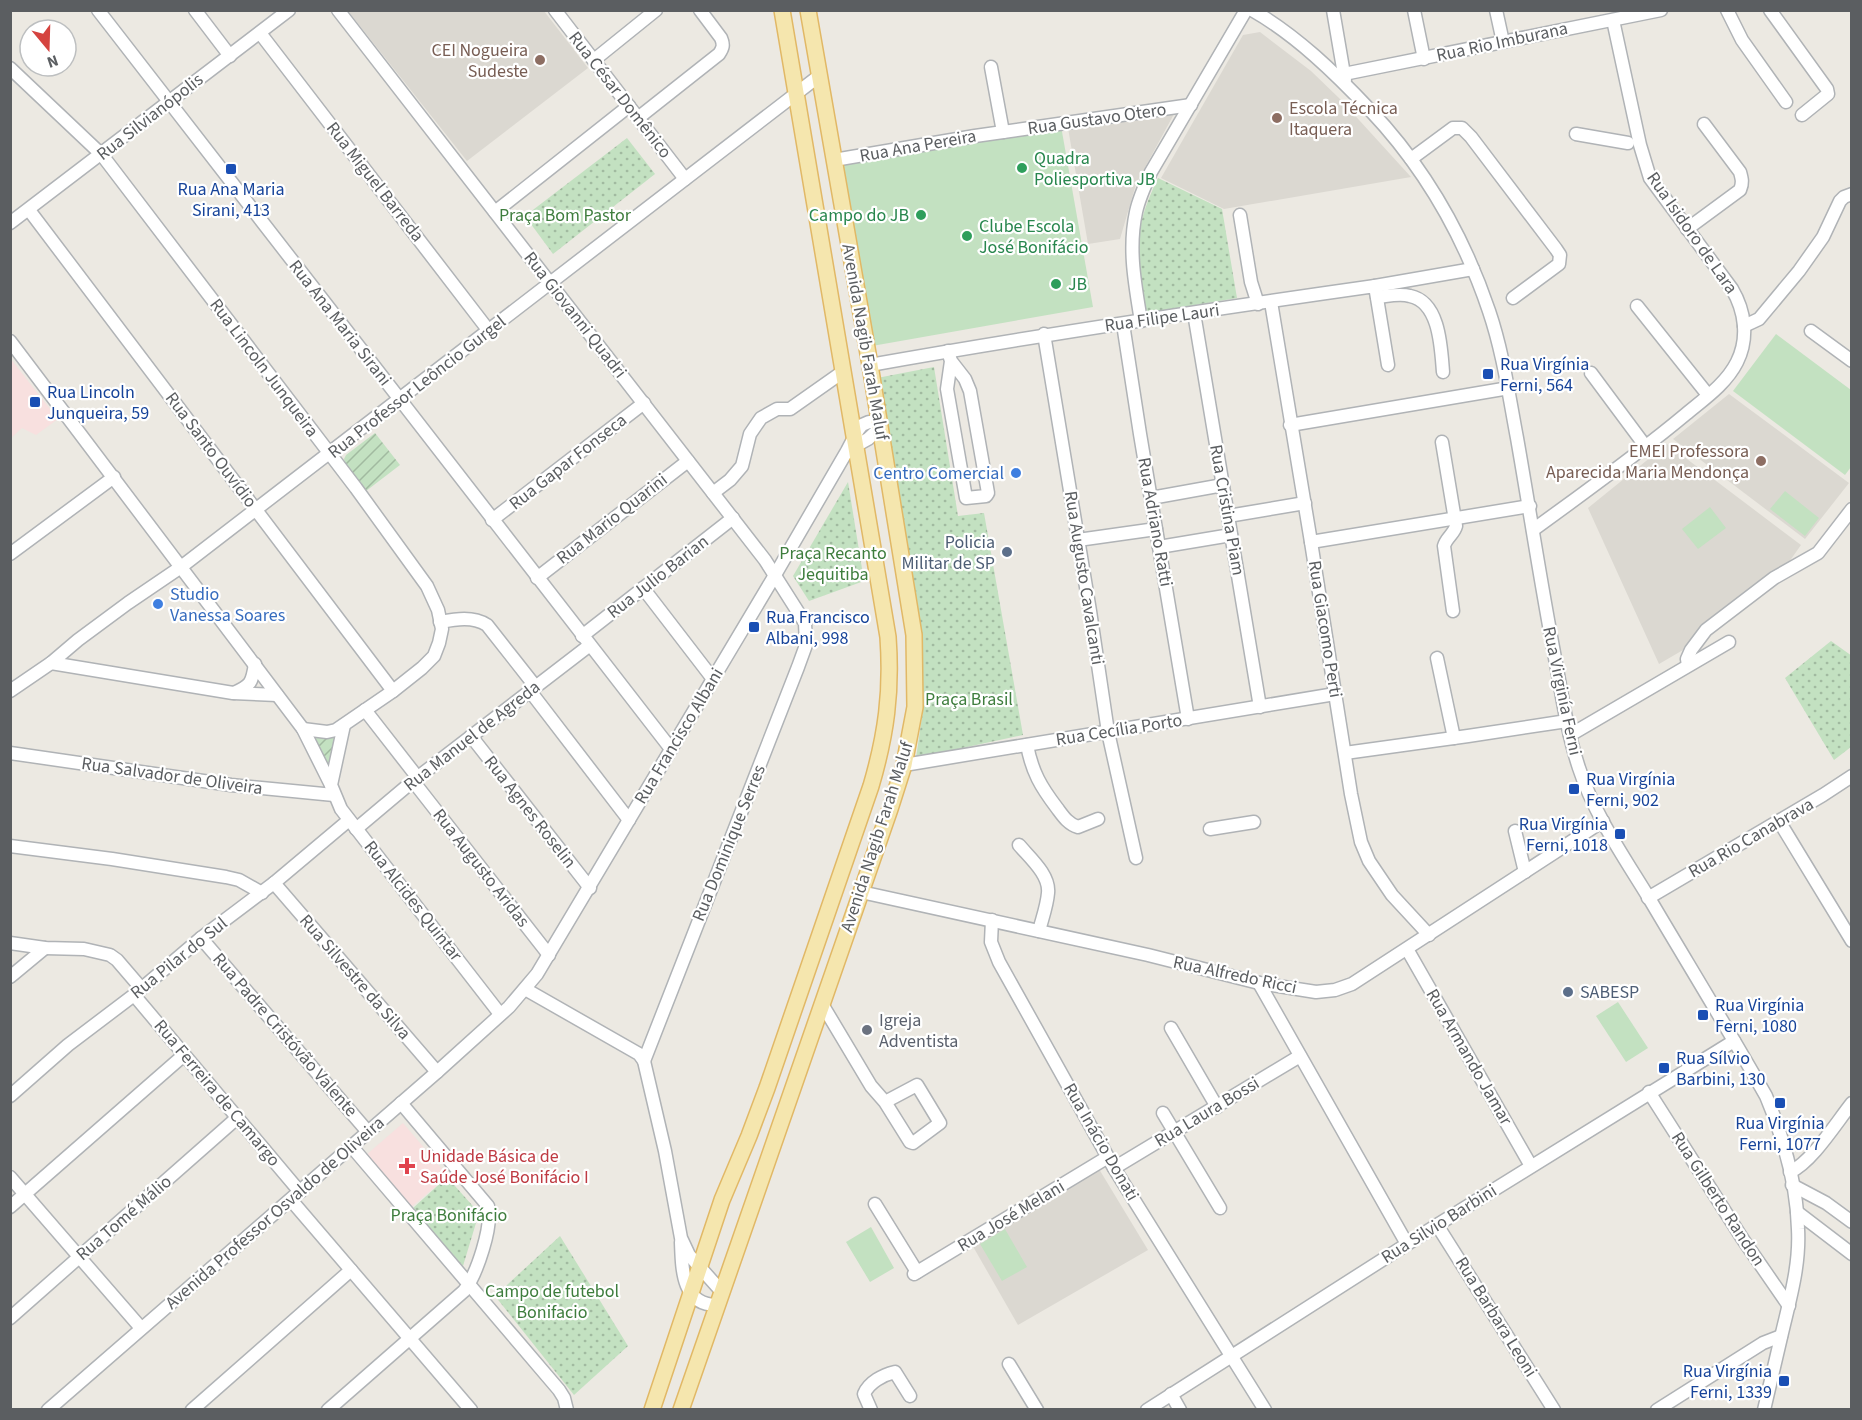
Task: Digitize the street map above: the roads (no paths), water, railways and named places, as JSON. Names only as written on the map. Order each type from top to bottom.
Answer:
[{"type":"main road","name":"Avenida Nagib Farah Maluf","points":[[652,1410],[722,1200],[767,1088],[871,786],[887,718],[890,665],[888,637],[853,444],[845,376],[782,10]]},
{"type":"main road","name":"Avenida Nagib Farah Maluf","points":[[683,1407],[904,765],[915,707],[914,635],[808,10]]},
{"type":"main road","points":[[841,353],[854,355],[866,348]]},
{"type":"main road","points":[[845,376],[870,365]]},
{"type":"main road","points":[[842,867],[843,886],[861,892]]},
{"type":"street","name":"Rua Ana Maria Sirani","points":[[98,10],[671,749]]},
{"type":"street","points":[[195,10],[230,56]]},
{"type":"street","name":"Rua Giovanni Quadri","points":[[338,10],[733,518],[775,575],[805,623]]},
{"type":"street","name":"Rua César Domênico","points":[[555,10],[685,179]]},
{"type":"street","points":[[594,60],[656,10]]},
{"type":"street","points":[[638,118],[719,54],[723,46],[721,38],[700,10]]},
{"type":"street","points":[[1141,321],[1132,249],[1136,212],[1151,172],[1246,10]]},
{"type":"street","name":"Rua Virginía Ferni","points":[[1252,10],[1265,14],[1345,78],[1411,159],[1448,216],[1473,269],[1490,314],[1509,388],[1545,608],[1567,721],[1585,786],[1648,898],[1766,1096],[1776,1119],[1791,1178],[1797,1212],[1797,1256],[1793,1289],[1764,1410]]},
{"type":"street","points":[[1333,10],[1345,78]]},
{"type":"street","points":[[1414,10],[1424,58]]},
{"type":"street","points":[[1496,10],[1503,42]]},
{"type":"street","name":"Rua Rio Imburana","points":[[1345,78],[1424,58],[1660,10]]},
{"type":"street","points":[[1727,10],[1742,40],[1786,102]]},
{"type":"street","points":[[1770,10],[1827,89],[1828,94],[1802,115]]},
{"type":"street","name":"Rua Silvianópolis","points":[[10,223],[288,11]]},
{"type":"street","name":"Rua Isidoro de Lara","points":[[1533,530],[1646,447],[1708,395],[1724,380],[1737,362],[1742,347],[1744,327],[1739,301],[1650,178],[1633,144],[1613,20]]},
{"type":"street","name":"Rua Miguel Barreda","points":[[260,33],[489,331]]},
{"type":"street","points":[[991,67],[1002,132]]},
{"type":"street","name":"Rua Lincoln Junqueira","points":[[10,68],[15,80],[102,155],[428,586],[438,610],[442,629],[434,656],[393,691],[336,730],[305,733]]},
{"type":"street","name":"Rua Professor Leôncio Gurgel","points":[[10,691],[256,510],[819,76]]},
{"type":"street","name":"Rua Gustavo Otero","points":[[1002,132],[1191,105]]},
{"type":"street","points":[[495,212],[629,106]]},
{"type":"street","points":[[1687,229],[1740,190],[1743,179],[1704,124]]},
{"type":"street","points":[[1411,159],[1453,128],[1462,128],[1560,255],[1559,264],[1513,298]]},
{"type":"street","name":"Rua Ana Pereira","points":[[834,160],[1002,132]]},
{"type":"street","points":[[1576,134],[1633,144]]},
{"type":"street","points":[[1744,327],[1759,319],[1789,285],[1817,247],[1840,201],[1851,194]]},
{"type":"street","name":"Rua Santo Ouvídio","points":[[29,210],[393,691]]},
{"type":"street","name":"Rua Giacomo Perti","points":[[1240,215],[1251,282],[1264,303],[1290,425],[1305,503],[1351,794],[1361,842],[1369,861],[1392,895],[1429,935]]},
{"type":"street","points":[[1376,292],[1473,269]]},
{"type":"street","points":[[1376,292],[1388,365]]},
{"type":"street","points":[[1376,292],[1408,295],[1421,299],[1427,305],[1440,339],[1443,372]]},
{"type":"street","name":"Rua Filipe Lauri","points":[[870,365],[949,356],[1044,334],[1264,303],[1376,292]]},
{"type":"street","points":[[1637,306],[1708,395]]},
{"type":"street","name":"Rua Cristina Piam","points":[[1194,313],[1260,706]]},
{"type":"street","name":"Rua Adriano Ratti","points":[[1123,324],[1188,719]]},
{"type":"street","points":[[1810,331],[1851,361]]},
{"type":"street","name":"Rua Augusto Cavalcanti","points":[[1044,334],[1108,732],[1136,858]]},
{"type":"street","points":[[10,341],[305,733]]},
{"type":"street","points":[[949,356],[970,390],[988,493],[986,496],[966,498],[946,388],[949,356]]},
{"type":"street","points":[[1591,373],[1646,447]]},
{"type":"street","points":[[713,493],[730,480],[742,466],[750,434],[761,418],[777,409],[790,409],[845,376]]},
{"type":"street","points":[[1290,425],[1509,388]]},
{"type":"street","name":"Rua Gapar Fonseca","points":[[492,520],[644,403]]},
{"type":"street","name":"Rua Francisco Albani","points":[[500,1014],[525,989],[549,955],[775,575],[831,476],[853,444],[862,425],[869,422],[879,425]]},
{"type":"street","points":[[1442,442],[1455,530],[1445,540],[1444,546],[1453,611]]},
{"type":"street","name":"Rua Mario Quarini","points":[[537,578],[688,461]]},
{"type":"street","points":[[10,554],[114,477]]},
{"type":"street","points":[[1151,498],[1223,485]]},
{"type":"street","points":[[1228,516],[1305,503]]},
{"type":"street","points":[[1311,542],[1530,506]]},
{"type":"street","points":[[1688,665],[1691,650],[1706,630],[1774,578],[1818,552],[1851,509]]},
{"type":"street","name":"Rua Julio Barian","points":[[586,640],[643,588],[733,518]]},
{"type":"street","points":[[1078,540],[1156,529]]},
{"type":"street","points":[[1159,548],[1231,535]]},
{"type":"street","points":[[643,588],[712,679]]},
{"type":"street","points":[[440,622],[471,619],[480,620],[487,625],[629,820]]},
{"type":"street","name":"Rua Dominique Serres","points":[[644,1061],[798,667],[806,645],[805,623]]},
{"type":"street","name":"Rua Manuel de Agreda","points":[[353,824],[415,780],[532,689],[586,640]]},
{"type":"street","points":[[1570,735],[1729,642]]},
{"type":"street","points":[[1437,658],[1454,738]]},
{"type":"street","points":[[51,663],[233,693],[277,695]]},
{"type":"street","points":[[233,693],[248,686],[253,679],[255,664]]},
{"type":"street","name":"Rua Cecília Porto","points":[[904,765],[1335,694]]},
{"type":"street","name":"Rua Augusto Aridas","points":[[365,710],[415,780],[549,955]]},
{"type":"street","points":[[1345,753],[1567,721]]},
{"type":"street","points":[[333,790],[344,725]]},
{"type":"street","name":"Rua Alcides Quintar","points":[[305,733],[341,809],[500,1014]]},
{"type":"street","name":"Rua Agnes Roselin","points":[[471,736],[590,888]]},
{"type":"street","points":[[1027,745],[1030,762],[1040,787],[1067,820],[1078,827],[1098,819]]},
{"type":"street","name":"Rua Salvador de Oliveira","points":[[10,753],[231,785],[333,790]]},
{"type":"street","name":"Rua Rio Canabrava","points":[[1648,898],[1851,776]]},
{"type":"street","name":"Rua Alfredo Ricci","points":[[861,892],[1148,955],[1258,984],[1316,992],[1335,990],[1352,984],[1603,820]]},
{"type":"street","points":[[1779,821],[1851,941]]},
{"type":"street","points":[[1210,829],[1254,822]]},
{"type":"street","name":"Rua Pilar do Sul","points":[[10,1096],[68,1045],[138,992],[201,938],[353,824]]},
{"type":"street","points":[[1515,831],[1525,872]]},
{"type":"street","points":[[1019,845],[1045,876],[1048,885],[1049,892],[1039,931]]},
{"type":"street","points":[[10,846],[226,877],[239,880],[262,893]]},
{"type":"street","name":"Rua Silvestre da Silva","points":[[274,883],[437,1072]]},
{"type":"street","name":"Rua Inácio Donati","points":[[992,920],[991,942],[999,962],[1111,1162],[1265,1410]]},
{"type":"street","name":"Rua Padre Cristóvão Valente","points":[[201,938],[368,1132]]},
{"type":"street","name":"Rua Ferreira de Camargo","points":[[10,943],[84,950],[110,955],[117,960],[184,1055],[237,1118],[351,1270],[468,1408]]},
{"type":"street","points":[[10,977],[45,948]]},
{"type":"street","name":"Rua Armando Jamar","points":[[1407,949],[1531,1166]]},
{"type":"street","points":[[1258,984],[1407,1244]]},
{"type":"street","points":[[525,989],[639,1054],[644,1061],[665,1151],[681,1238],[681,1264],[685,1282],[691,1294],[702,1304],[720,1298],[701,1267],[686,1250],[681,1238]]},
{"type":"street","points":[[822,1004],[871,1086],[885,1102],[911,1143],[940,1123],[917,1085],[885,1102]]},
{"type":"street","name":"Avenida Professor Osvaldo de Oliveira","points":[[48,1410],[352,1147],[500,1014]]},
{"type":"street","points":[[1171,1028],[1217,1107]]},
{"type":"street","name":"Rua Silvio Barbini","points":[[1147,1410],[1437,1225],[1734,1041]]},
{"type":"street","points":[[10,1207],[184,1055]]},
{"type":"street","name":"Rua Laura Bossi","points":[[1111,1162],[1174,1132],[1300,1056]]},
{"type":"street","name":"Rua Gilberto Randon","points":[[1649,1092],[1742,1238],[1789,1306]]},
{"type":"street","points":[[328,1410],[464,1292],[475,1272],[489,1227],[488,1206],[401,1103]]},
{"type":"street","points":[[1851,1103],[1791,1178],[1851,1222]]},
{"type":"street","points":[[1163,1113],[1220,1208]]},
{"type":"street","name":"Rua Tomé Málio","points":[[10,1318],[237,1118]]},
{"type":"street","points":[[352,1147],[559,1390],[567,1410]]},
{"type":"street","name":"Rua José Melani","points":[[875,1204],[915,1273],[1051,1190],[1111,1162]]},
{"type":"street","points":[[10,1177],[141,1328]]},
{"type":"street","points":[[1797,1212],[1851,1254]]},
{"type":"street","name":"Rua Barbara Leoni","points":[[1437,1225],[1554,1410]]},
{"type":"street","points":[[200,1407],[351,1270]]},
{"type":"street","points":[[1657,1410],[1763,1343],[1781,1336]]},
{"type":"street","points":[[1009,1364],[1037,1410]]},
{"type":"street","points":[[871,1410],[864,1394],[867,1387],[888,1374],[895,1372],[910,1396]]},
{"type":"street","points":[[1171,1394],[1180,1410]]},
{"type":"place","name":"CEI Nogueira Sudeste","points":[[540,60]]},
{"type":"place","name":"Escola Técnica Itaquera","points":[[1277,118]]},
{"type":"place","name":"Quadra Poliesportiva JB","points":[[1022,168]]},
{"type":"place","name":"Rua Ana Maria Sirani, 413","points":[[231,169]]},
{"type":"place","name":"Campo do JB","points":[[921,215]]},
{"type":"place","name":"Clube Escola José Bonifácio","points":[[967,236]]},
{"type":"place","name":"JB","points":[[1056,284]]},
{"type":"place","name":"Rua Virgínia Ferni, 564","points":[[1488,374]]},
{"type":"place","name":"Rua Lincoln Junqueira, 59","points":[[35,402]]},
{"type":"place","name":"EMEI Professora Aparecida Maria Mendonça","points":[[1761,461]]},
{"type":"place","name":"Centro Comercial","points":[[1016,473]]},
{"type":"place","name":"Policia Militar de SP","points":[[1007,552]]},
{"type":"place","name":"Studio Vanessa Soares","points":[[158,604]]},
{"type":"place","name":"Rua Francisco Albani, 998","points":[[754,627]]},
{"type":"place","name":"Rua Virgínia Ferni, 902","points":[[1574,789]]},
{"type":"place","name":"Rua Virgínia Ferni, 1018","points":[[1620,834]]},
{"type":"place","name":"SABESP","points":[[1568,992]]},
{"type":"place","name":"Rua Virgínia Ferni, 1080","points":[[1703,1015]]},
{"type":"place","name":"Igreja Adventista","points":[[867,1030]]},
{"type":"place","name":"Rua Sílvio Barbini, 130","points":[[1664,1068]]},
{"type":"place","name":"Rua Virgínia Ferni, 1077","points":[[1780,1103]]},
{"type":"place","name":"Unidade Básica de Saúde José Bonifácio I","points":[[407,1166]]},
{"type":"place","name":"Rua Virgínia Ferni, 1339","points":[[1784,1381]]},
{"type":"park label","name":"Praça Bom Pastor","points":[[565,215]]},
{"type":"park label","name":"Praça Recanto Jequitiba","points":[[833,563]]},
{"type":"park label","name":"Praça Brasil","points":[[969,699]]},
{"type":"park label","name":"Praça Bonifácio","points":[[449,1215]]},
{"type":"park label","name":"Campo de futebol Bonifacio","points":[[552,1301]]}]
